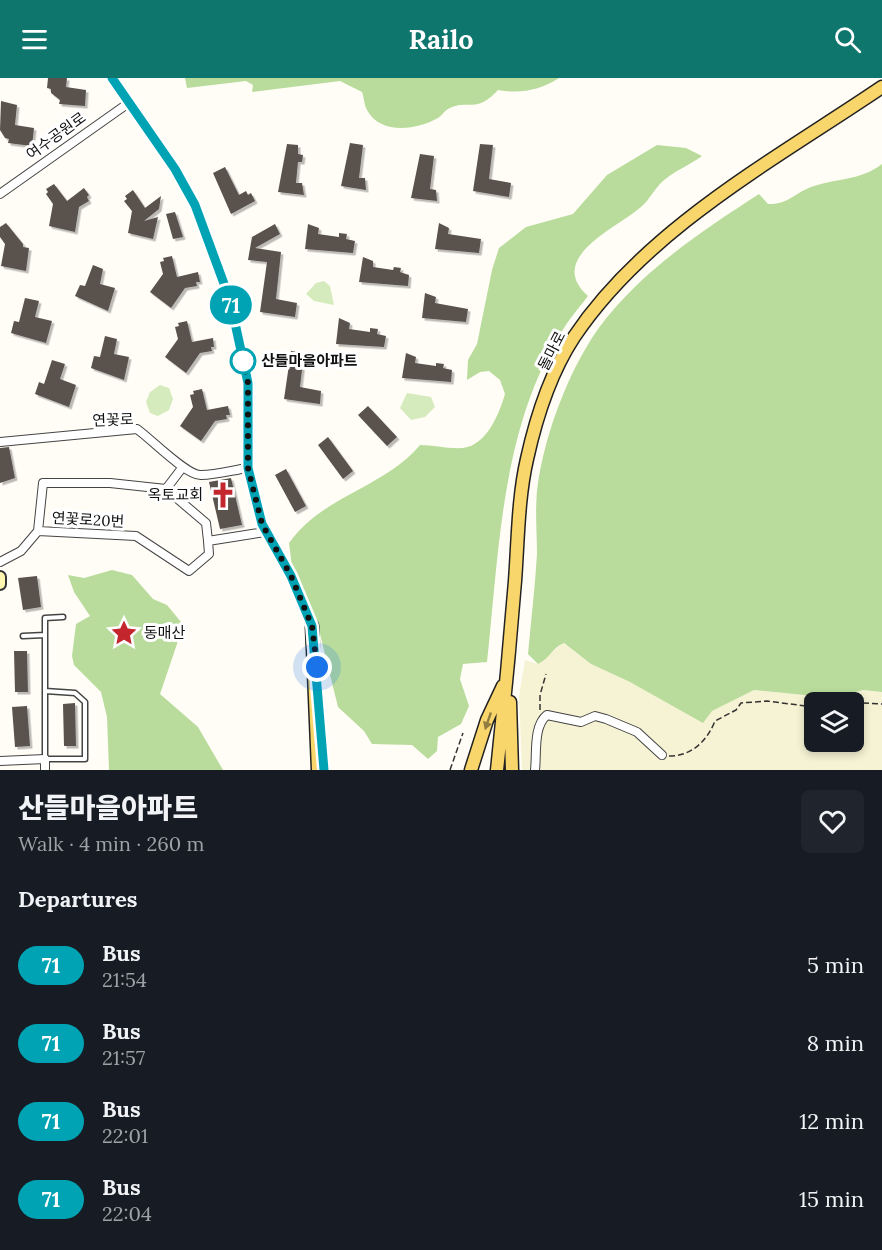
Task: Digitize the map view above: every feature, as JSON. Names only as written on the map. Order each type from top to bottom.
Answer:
[{"type":"main road","name":"돌마로","points":[[496,770],[508,674],[526,460],[545,400],[574,338],[607,294],[673,231],[882,87]]},
{"type":"main road","points":[[0,577],[0,584]]},
{"type":"main road","points":[[312,626],[318,770]]},
{"type":"main road","points":[[471,770],[487,720],[508,674]]},
{"type":"main road","points":[[508,674],[512,770]]},
{"type":"street","points":[[112,78],[175,169],[195,205],[230,300],[248,383],[248,468],[265,532],[291,576],[312,626],[324,770]]},
{"type":"street","name":"여수공원로","points":[[0,194],[130,102]]},
{"type":"street","name":"연꽃로","points":[[0,442],[137,429],[160,446],[182,468]]},
{"type":"street","points":[[248,468],[199,476],[182,468],[166,489],[206,523],[208,541],[265,532]]},
{"type":"street","name":"연꽃로20번","points":[[166,489],[110,483],[43,483],[38,531],[136,536],[189,571],[209,554],[208,541]]},
{"type":"street","points":[[0,562],[21,550],[38,531]]},
{"type":"street","points":[[535,770],[541,720],[547,715],[580,722],[595,716],[606,719],[637,732],[662,755]]},
{"type":"street","points":[[0,761],[45,759],[45,770]]},
{"type":"lane","points":[[45,691],[75,693],[85,702],[86,759],[45,759],[45,691],[45,635],[45,618],[63,617]]},
{"type":"lane","points":[[23,636],[45,635]]},
{"type":"path","points":[[541,720],[540,695],[546,674]]},
{"type":"path","points":[[662,755],[672,756],[699,746],[708,738],[715,720],[736,710],[741,703],[767,701],[804,706]]},
{"type":"path","points":[[864,703],[882,704]]},
{"type":"path","points":[[450,770],[463,733]]},
{"type":"shaded area","points":[[563,643],[591,664],[630,682],[712,711],[754,690],[804,695],[804,752],[864,752],[864,692],[856,692],[863,690],[882,692],[882,770],[522,770],[519,696],[525,660],[538,664]]},
{"type":"green space","points":[[185,78],[559,78],[545,86],[530,90],[515,92],[498,90],[483,102],[455,106],[429,122],[400,128],[390,127],[373,118],[366,108],[362,92],[340,81],[252,92],[253,85],[246,81],[187,88]]},
{"type":"green space","points":[[657,145],[686,148],[702,156],[667,177],[642,206],[590,244],[580,256],[575,268],[577,282],[588,296],[561,333],[541,370],[526,410],[514,451],[506,493],[487,662],[463,664],[460,679],[469,706],[461,724],[438,737],[437,751],[428,759],[412,745],[372,744],[364,731],[338,707],[320,634],[292,567],[289,543],[318,514],[389,472],[420,445],[463,448],[471,446],[485,435],[495,419],[505,394],[500,380],[489,371],[480,372],[467,380],[468,360],[477,344],[492,270],[499,248],[526,227],[573,214],[607,175]]},
{"type":"green space","points":[[882,164],[882,692],[863,690],[804,692],[804,695],[754,690],[712,711],[703,723],[630,682],[591,664],[564,643],[538,664],[528,654],[537,554],[536,499],[541,468],[546,444],[563,394],[599,327],[630,292],[664,261],[759,194],[768,204],[780,203],[805,189],[874,170]]},
{"type":"green space","points":[[324,281],[330,286],[334,305],[314,301],[306,294],[316,283]]},
{"type":"green space","points":[[160,385],[169,388],[173,399],[169,410],[158,416],[150,413],[146,402],[150,392]]},
{"type":"green space","points":[[407,393],[431,397],[435,407],[425,417],[411,420],[400,408]]},
{"type":"green space","points":[[112,570],[132,575],[153,599],[167,605],[181,622],[177,644],[160,694],[198,727],[223,770],[109,770],[107,717],[101,692],[74,665],[72,656],[76,624],[90,616],[74,592],[68,575],[84,578]]},
{"type":"building","points":[[48,78],[67,78],[66,87],[86,90],[85,106],[59,104],[60,100],[51,93],[51,89],[47,88]]},
{"type":"building","points":[[1,101],[17,105],[15,125],[34,128],[32,146],[8,143],[9,139],[5,138],[0,130]]},
{"type":"building","points":[[350,143],[363,145],[359,178],[365,178],[366,190],[341,186]]},
{"type":"building","points":[[287,144],[298,145],[298,154],[303,155],[302,162],[298,162],[296,183],[302,183],[304,195],[278,192]]},
{"type":"building","points":[[480,144],[493,145],[489,179],[511,183],[509,197],[473,191]]},
{"type":"building","points":[[420,154],[434,156],[430,189],[436,190],[437,201],[411,198]]},
{"type":"building","points":[[225,167],[239,195],[246,191],[248,195],[251,193],[255,201],[231,214],[213,173]]},
{"type":"building","points":[[54,184],[67,201],[84,188],[89,195],[87,197],[89,201],[79,207],[75,232],[49,226],[53,204],[46,194],[48,192],[46,189]]},
{"type":"building","points":[[133,190],[145,208],[161,196],[159,209],[144,221],[158,217],[153,239],[128,233],[132,211],[124,201],[127,199],[125,196]]},
{"type":"building","points":[[175,212],[183,237],[173,239],[166,214]]},
{"type":"building","points":[[6,223],[23,247],[29,248],[26,271],[1,266],[5,244],[0,237],[0,227]]},
{"type":"building","points":[[439,223],[449,228],[448,234],[481,239],[479,253],[435,249]]},
{"type":"building","points":[[275,224],[280,234],[255,248],[281,252],[276,299],[297,303],[295,317],[260,312],[267,262],[248,260],[252,237]]},
{"type":"building","points":[[308,224],[319,228],[318,234],[339,237],[339,233],[347,234],[346,239],[355,241],[353,253],[305,249]]},
{"type":"building","points":[[172,256],[177,277],[198,272],[200,282],[196,282],[197,286],[185,288],[171,308],[150,292],[163,274],[160,262],[164,261],[163,258]]},
{"type":"building","points":[[363,257],[373,261],[373,267],[393,270],[394,267],[401,268],[400,272],[409,275],[408,286],[359,282]]},
{"type":"building","points":[[93,265],[103,269],[100,284],[115,288],[108,311],[75,296],[80,285],[85,286]]},
{"type":"building","points":[[425,293],[436,297],[435,303],[468,309],[466,322],[422,318]]},
{"type":"building","points":[[25,298],[39,301],[35,317],[52,321],[46,343],[11,333],[14,321],[19,322]]},
{"type":"building","points":[[339,318],[350,323],[349,329],[370,332],[370,328],[378,329],[377,334],[386,336],[384,347],[336,344]]},
{"type":"building","points":[[187,321],[192,342],[213,338],[214,347],[211,347],[212,351],[200,353],[186,373],[165,357],[178,339],[175,327],[179,326],[178,323]]},
{"type":"building","points":[[105,336],[117,339],[114,354],[129,357],[124,380],[91,368],[94,356],[100,357]]},
{"type":"building","points":[[291,351],[304,353],[300,387],[321,391],[320,404],[284,399]]},
{"type":"building","points":[[406,353],[416,357],[415,363],[436,366],[436,363],[444,364],[443,368],[452,370],[451,382],[402,378]]},
{"type":"building","points":[[52,360],[65,364],[60,379],[76,385],[69,407],[35,394],[39,382],[44,384]]},
{"type":"building","points":[[202,389],[207,410],[228,406],[230,415],[226,415],[227,419],[215,421],[201,441],[180,426],[193,407],[190,395],[194,394],[193,391]]},
{"type":"building","points":[[368,406],[397,437],[387,446],[358,415]]},
{"type":"building","points":[[328,437],[353,471],[343,479],[318,445]]},
{"type":"building","points":[[9,447],[15,478],[0,483],[0,448]]},
{"type":"building","points":[[286,469],[306,506],[295,512],[275,475]]},
{"type":"building","name":"옥토교회","points":[[231,478],[242,525],[220,529],[209,482]]},
{"type":"building","points":[[37,576],[41,607],[23,610],[18,578]]},
{"type":"building","points":[[14,651],[27,651],[28,692],[15,692]]},
{"type":"building","points":[[75,703],[76,746],[64,746],[63,704]]},
{"type":"building","points":[[27,706],[30,746],[15,747],[12,707]]},
{"type":"bus line","name":"71","points":[[112,78],[175,169],[195,205],[230,300],[248,383],[248,468],[262,524],[291,576],[312,626],[324,770]]},
{"type":"place","name":"산들마을아파트","points":[[243,361]]},
{"type":"place","name":"옥토교회","points":[[223,495]]},
{"type":"place","name":"동매산","points":[[124,633]]},
{"type":"route","points":[[243,361],[248,383],[248,468],[265,532],[291,576],[312,626],[317,667]]}]
